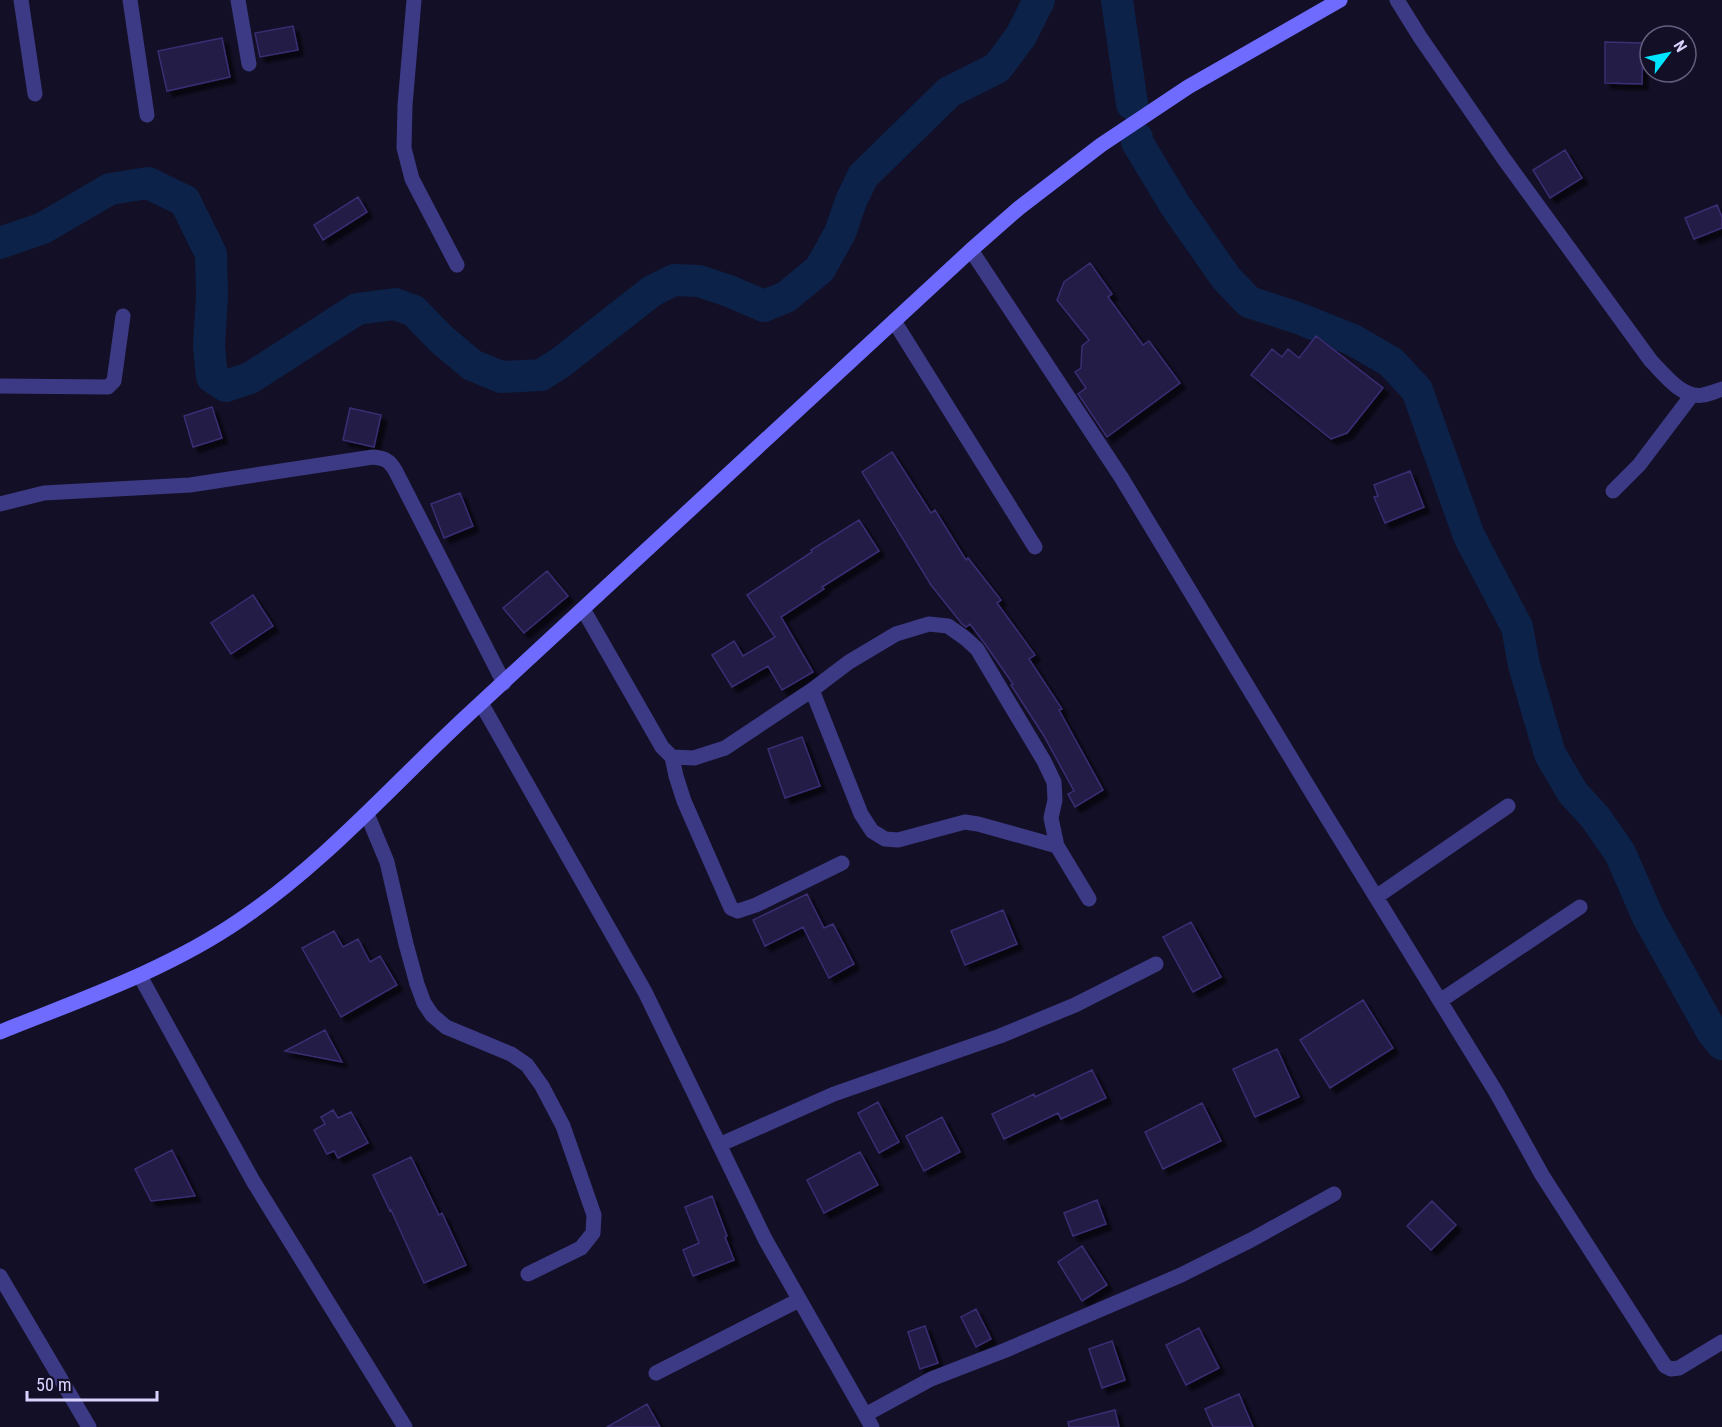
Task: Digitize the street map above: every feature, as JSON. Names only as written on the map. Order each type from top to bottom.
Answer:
[{"type":"main road","points":[[0,1032],[140,976],[191,951],[239,921],[281,890],[367,814],[481,703],[1019,208],[1101,145],[1188,87],[1340,0]]},
{"type":"street","points":[[21,0],[35,94]]},
{"type":"street","points":[[130,0],[147,115]]},
{"type":"street","points":[[238,0],[249,64]]},
{"type":"street","points":[[414,0],[405,105],[404,148],[412,179],[457,265]]},
{"type":"street","points":[[1397,0],[1504,159],[1651,361],[1678,388],[1692,395],[1703,396],[1722,389]]},
{"type":"street","points":[[971,250],[1121,477],[1496,1092],[1542,1175],[1665,1366],[1671,1369],[1679,1368],[1722,1342]]},
{"type":"street","points":[[0,386],[108,387],[114,381],[123,316]]},
{"type":"street","points":[[894,321],[1035,547]]},
{"type":"street","points":[[1613,491],[1639,465],[1692,395]]},
{"type":"street","points":[[0,504],[44,493],[190,485],[373,457],[382,458],[390,461],[395,470],[504,683]]},
{"type":"street","points":[[583,609],[662,747],[672,757],[684,801],[731,908],[738,911],[756,905],[842,863]]},
{"type":"street","points":[[672,757],[694,758],[725,748],[812,690],[849,662],[896,634],[928,624],[948,626],[977,649],[1044,761],[1054,782],[1055,800],[1051,818],[1057,846],[1089,899]]},
{"type":"street","points":[[812,690],[861,814],[872,831],[885,839],[898,840],[965,822],[1057,846]]},
{"type":"street","points":[[481,703],[645,992],[765,1239],[869,1421],[931,1379],[1016,1346],[1181,1275],[1251,1240],[1334,1194]]},
{"type":"street","points":[[1376,897],[1508,806]]},
{"type":"street","points":[[367,814],[387,862],[406,944],[424,1003],[432,1015],[446,1027],[511,1054],[527,1065],[542,1086],[563,1126],[594,1215],[593,1233],[581,1248],[528,1274]]},
{"type":"street","points":[[1440,1001],[1580,907]]},
{"type":"street","points":[[719,1145],[834,1094],[932,1061],[1064,1010],[1156,964]]},
{"type":"street","points":[[140,976],[254,1181],[405,1427]]},
{"type":"street","points":[[0,1276],[89,1427]]},
{"type":"street","points":[[656,1374],[799,1299]]},
{"type":"building","points":[[293,26],[298,50],[260,57],[255,33]]},
{"type":"building","points":[[222,38],[230,77],[167,91],[158,51]]},
{"type":"building","points":[[1605,42],[1638,43],[1638,84],[1605,83]]},
{"type":"building","points":[[1565,150],[1582,178],[1550,198],[1533,170]]},
{"type":"building","points":[[358,197],[367,212],[323,240],[314,225]]},
{"type":"building","points":[[1717,205],[1722,217],[1722,228],[1694,239],[1685,218]]},
{"type":"building","points":[[1090,263],[1112,294],[1108,297],[1143,345],[1149,341],[1180,383],[1107,437],[1078,394],[1086,388],[1075,372],[1081,368],[1082,346],[1089,340],[1057,300],[1064,282]]},
{"type":"building","points":[[1316,336],[1383,388],[1347,433],[1331,439],[1251,375],[1272,349],[1282,357],[1288,349],[1299,358]]},
{"type":"building","points":[[212,407],[222,438],[193,447],[184,416]]},
{"type":"building","points":[[350,408],[381,415],[374,447],[343,440]]},
{"type":"building","points":[[892,452],[931,513],[935,510],[966,560],[968,558],[1001,600],[997,603],[1035,655],[1029,659],[1062,709],[1059,710],[1103,790],[1075,807],[1068,794],[1074,791],[1044,736],[1011,685],[1013,684],[970,624],[966,627],[962,624],[931,585],[862,472]]},
{"type":"building","points":[[1410,471],[1424,507],[1385,523],[1374,497],[1378,496],[1374,485]]},
{"type":"building","points":[[460,493],[473,526],[444,538],[431,504]]},
{"type":"building","points":[[859,520],[879,551],[822,587],[824,589],[781,617],[813,672],[782,690],[768,666],[732,687],[712,655],[734,641],[743,656],[775,637],[747,595]]},
{"type":"building","points":[[547,571],[568,596],[524,633],[503,608]]},
{"type":"building","points":[[253,595],[273,626],[231,654],[211,623]]},
{"type":"building","points":[[802,737],[820,786],[785,798],[768,749]]},
{"type":"building","points":[[807,894],[824,928],[833,924],[854,964],[829,978],[803,927],[765,946],[753,920]]},
{"type":"building","points":[[1003,910],[1017,944],[965,965],[951,931]]},
{"type":"building","points":[[1191,922],[1221,977],[1193,992],[1163,937]]},
{"type":"building","points":[[334,931],[343,947],[358,939],[370,962],[380,956],[397,985],[341,1017],[302,948]]},
{"type":"building","points":[[1363,1000],[1393,1048],[1330,1088],[1300,1040]]},
{"type":"building","points":[[325,1030],[342,1062],[285,1051]]},
{"type":"building","points":[[1277,1049],[1299,1097],[1255,1117],[1233,1069]]},
{"type":"building","points":[[1092,1070],[1106,1098],[1061,1119],[1058,1113],[1004,1139],[992,1114]]},
{"type":"building","points":[[878,1102],[899,1142],[879,1153],[858,1113]]},
{"type":"building","points":[[1202,1103],[1221,1141],[1163,1169],[1145,1132]]},
{"type":"building","points":[[333,1110],[338,1118],[351,1112],[368,1143],[338,1158],[334,1151],[327,1154],[314,1130],[325,1124],[321,1117]]},
{"type":"building","points":[[942,1117],[960,1152],[924,1171],[906,1136]]},
{"type":"building","points":[[172,1150],[195,1196],[151,1201],[135,1169]]},
{"type":"building","points":[[860,1152],[878,1185],[824,1213],[807,1180]]},
{"type":"building","points":[[411,1157],[439,1215],[442,1213],[466,1265],[424,1283],[373,1175]]},
{"type":"building","points":[[712,1196],[734,1260],[693,1276],[683,1250],[699,1243],[685,1207]]},
{"type":"building","points":[[1097,1200],[1106,1224],[1073,1236],[1064,1213]]},
{"type":"building","points":[[1432,1201],[1456,1225],[1431,1250],[1407,1226]]},
{"type":"building","points":[[1082,1246],[1107,1285],[1082,1301],[1058,1262]]},
{"type":"building","points":[[976,1309],[991,1339],[976,1347],[961,1317]]},
{"type":"building","points":[[925,1326],[938,1363],[920,1369],[908,1332]]},
{"type":"building","points":[[1199,1328],[1219,1368],[1186,1385],[1166,1345]]},
{"type":"building","points":[[1112,1341],[1125,1380],[1102,1388],[1089,1349]]},
{"type":"building","points":[[1239,1394],[1253,1427],[1213,1427],[1205,1409]]},
{"type":"building","points":[[647,1404],[660,1427],[607,1427]]},
{"type":"building","points":[[1115,1410],[1119,1427],[1069,1427],[1068,1422]]},
{"type":"waterway","points":[[0,243],[43,228],[110,189],[148,183],[185,201],[211,254],[212,296],[209,346],[212,377],[226,386],[250,378],[357,309],[395,304],[414,311],[440,338],[472,365],[501,377],[541,375],[560,363],[652,291],[674,280],[699,281],[764,306],[786,297],[820,269],[840,233],[863,176],[949,92],[997,68],[1021,36],[1039,0]]},
{"type":"waterway","points":[[1117,0],[1132,104]]},
{"type":"waterway","points":[[1137,138],[1137,142],[1175,205],[1226,278],[1249,302],[1353,340],[1391,362],[1417,390],[1469,536],[1517,627],[1524,665],[1550,754],[1573,793],[1595,817],[1620,853],[1648,917],[1711,1030],[1722,1044]]}]
